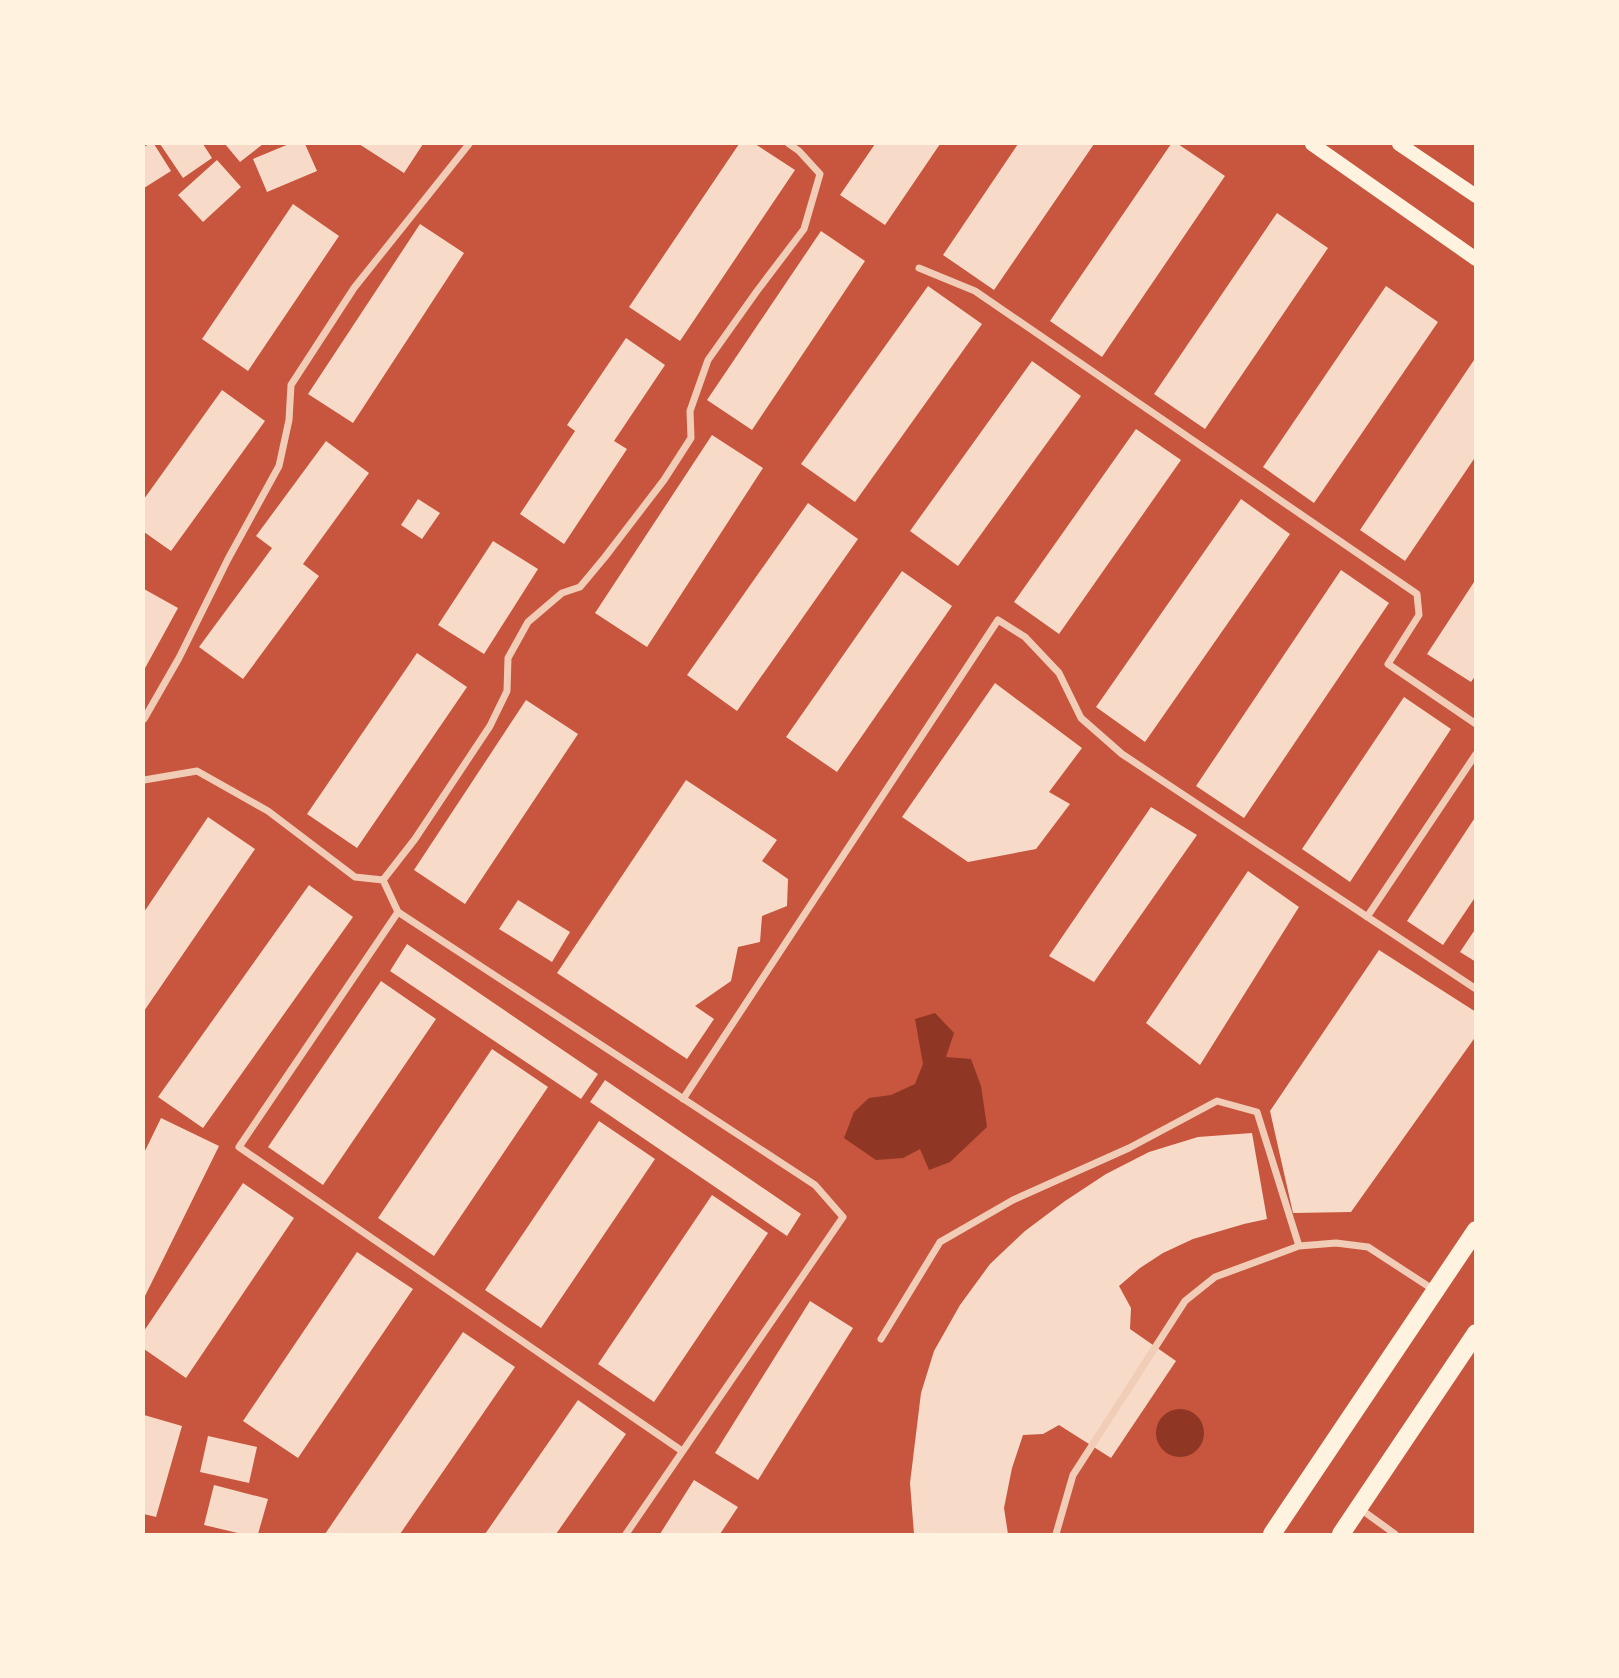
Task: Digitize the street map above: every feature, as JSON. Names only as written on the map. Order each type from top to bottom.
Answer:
[{"type":"main road","points":[[1312,144],[1475,259]]},
{"type":"main road","points":[[1399,144],[1475,196]]},
{"type":"main road","points":[[1272,1535],[1475,1230]]},
{"type":"main road","points":[[1341,1535],[1475,1333]]},
{"type":"street","points":[[144,719],[279,467],[289,420],[291,385],[354,288],[469,144]]},
{"type":"street","points":[[383,880],[415,839],[490,726],[507,691],[508,658],[528,622],[562,593],[580,587],[664,480],[691,438],[690,411],[708,359],[804,229],[820,174],[789,144]]},
{"type":"street","points":[[919,268],[975,291],[1417,594],[1419,615],[1388,664],[1475,724]]},
{"type":"street","points":[[683,1099],[999,620],[1025,638],[1059,673],[1081,718],[1122,754],[1475,989]]},
{"type":"street","points":[[1367,917],[1475,754]]},
{"type":"street","points":[[144,779],[197,771],[268,811],[355,877],[383,880]]},
{"type":"street","points":[[383,880],[398,912],[815,1185],[843,1217],[626,1535]]},
{"type":"street","points":[[398,912],[239,1147],[682,1451]]},
{"type":"street","points":[[881,1339],[940,1242],[1013,1200],[1129,1148],[1217,1101],[1257,1112],[1299,1246]]},
{"type":"street","points":[[1056,1535],[1073,1475],[1185,1300],[1215,1277],[1299,1246],[1336,1243],[1368,1247],[1435,1291]]},
{"type":"street","points":[[1359,1508],[1395,1535]]},
{"type":"shaded area","points":[[935,1013],[954,1033],[946,1057],[971,1059],[981,1086],[987,1127],[950,1162],[929,1170],[920,1149],[903,1158],[876,1160],[844,1138],[854,1112],[869,1098],[891,1095],[915,1084],[923,1064],[915,1019]]},
{"type":"shaded area","points":[[1180,1409],[1189,1410],[1197,1416],[1203,1424],[1203,1442],[1197,1450],[1189,1456],[1180,1457],[1171,1456],[1163,1450],[1157,1442],[1156,1433],[1157,1424],[1163,1416],[1171,1410]]},
{"type":"building","points":[[154,144],[171,171],[144,188],[144,147]]},
{"type":"building","points":[[160,144],[203,144],[212,158],[183,178]]},
{"type":"building","points":[[225,144],[263,144],[240,162]]},
{"type":"building","points":[[289,144],[305,144],[317,171],[267,192],[253,159]]},
{"type":"building","points":[[359,144],[423,144],[404,173]]},
{"type":"building","points":[[739,144],[755,144],[795,170],[680,341],[629,307]]},
{"type":"building","points":[[875,144],[940,144],[885,225],[840,195]]},
{"type":"building","points":[[1018,144],[1094,144],[994,290],[943,255]]},
{"type":"building","points":[[1171,144],[1178,144],[1225,176],[1102,357],[1050,321]]},
{"type":"building","points":[[217,160],[241,187],[203,222],[178,195]]},
{"type":"building","points":[[293,204],[339,236],[248,371],[202,339]]},
{"type":"building","points":[[1277,213],[1328,248],[1205,429],[1154,394]]},
{"type":"building","points":[[420,224],[464,253],[353,423],[308,394]]},
{"type":"building","points":[[821,231],[865,261],[752,430],[707,400]]},
{"type":"building","points":[[928,286],[982,324],[855,502],[801,464]]},
{"type":"building","points":[[1386,286],[1438,322],[1314,503],[1263,467]]},
{"type":"building","points":[[626,338],[665,365],[614,441],[627,449],[564,544],[520,514],[575,431],[567,425]]},
{"type":"building","points":[[1476,357],[1476,456],[1405,561],[1360,530]]},
{"type":"building","points":[[1032,361],[1081,396],[958,566],[910,531]]},
{"type":"building","points":[[222,390],[265,421],[171,551],[144,532],[144,499]]},
{"type":"building","points":[[1136,429],[1181,460],[1059,634],[1014,602]]},
{"type":"building","points":[[712,435],[763,468],[647,647],[595,613]]},
{"type":"building","points":[[326,441],[369,473],[303,564],[319,576],[243,679],[199,647],[272,548],[256,536]]},
{"type":"building","points":[[418,499],[440,513],[422,539],[401,525]]},
{"type":"building","points":[[1241,499],[1290,534],[1145,742],[1096,707]]},
{"type":"building","points":[[808,503],[858,539],[737,711],[687,675]]},
{"type":"building","points":[[493,541],[538,569],[484,654],[438,625]]},
{"type":"building","points":[[1341,570],[1389,603],[1244,818],[1196,786]]},
{"type":"building","points":[[902,571],[952,606],[837,772],[786,737]]},
{"type":"building","points":[[1476,579],[1476,675],[1471,682],[1427,654]]},
{"type":"building","points":[[144,589],[178,608],[144,670]]},
{"type":"building","points":[[417,653],[467,687],[357,848],[307,814]]},
{"type":"building","points":[[995,683],[1082,748],[1049,792],[1070,804],[1036,849],[968,862],[902,817]]},
{"type":"building","points":[[1404,697],[1451,729],[1350,882],[1302,849]]},
{"type":"building","points":[[526,700],[578,734],[465,904],[414,870]]},
{"type":"building","points":[[686,780],[777,840],[762,861],[788,879],[787,906],[762,916],[760,942],[738,947],[731,981],[695,1006],[714,1019],[687,1059],[557,973]]},
{"type":"building","points":[[1151,807],[1197,835],[1094,982],[1049,956]]},
{"type":"building","points":[[1476,816],[1476,896],[1443,945],[1407,921]]},
{"type":"building","points":[[208,817],[255,849],[144,1011],[144,912]]},
{"type":"building","points":[[1248,871],[1299,907],[1200,1065],[1146,1023]]},
{"type":"building","points":[[309,885],[353,917],[203,1128],[158,1097]]},
{"type":"building","points":[[518,900],[570,932],[552,962],[499,929]]},
{"type":"building","points":[[1476,928],[1476,962],[1460,952]]},
{"type":"building","points":[[407,944],[598,1074],[581,1099],[390,971]]},
{"type":"building","points":[[1379,950],[1476,1012],[1476,1036],[1351,1212],[1293,1213],[1270,1111]]},
{"type":"building","points":[[381,981],[436,1019],[323,1185],[268,1147]]},
{"type":"building","points":[[492,1049],[548,1087],[434,1256],[378,1218]]},
{"type":"building","points":[[605,1080],[801,1214],[787,1236],[590,1102]]},
{"type":"building","points":[[161,1118],[219,1146],[144,1298],[144,1153]]},
{"type":"building","points":[[599,1121],[655,1159],[541,1328],[485,1290]]},
{"type":"building","points":[[1252,1133],[1267,1219],[1193,1239],[1163,1253],[1119,1286],[1131,1308],[1130,1329],[1176,1361],[1111,1458],[1059,1425],[1043,1434],[1023,1435],[1012,1468],[1004,1508],[1008,1534],[914,1534],[910,1483],[921,1393],[934,1351],[960,1305],[990,1264],[1025,1231],[1065,1201],[1106,1174],[1149,1152],[1198,1137]]},
{"type":"building","points":[[243,1183],[294,1218],[186,1378],[144,1349],[144,1331]]},
{"type":"building","points":[[712,1195],[768,1233],[654,1402],[598,1364]]},
{"type":"building","points":[[357,1252],[413,1289],[298,1458],[243,1421]]},
{"type":"building","points":[[810,1301],[853,1328],[758,1480],[715,1453]]},
{"type":"building","points":[[463,1332],[515,1367],[400,1534],[325,1534]]},
{"type":"building","points":[[578,1400],[626,1434],[556,1534],[485,1534]]},
{"type":"building","points":[[144,1415],[182,1426],[156,1517],[144,1514]]},
{"type":"building","points":[[208,1436],[257,1447],[249,1483],[200,1472]]},
{"type":"building","points":[[694,1480],[738,1507],[720,1534],[660,1534]]},
{"type":"building","points":[[214,1485],[268,1499],[258,1534],[242,1534],[204,1525]]}]
